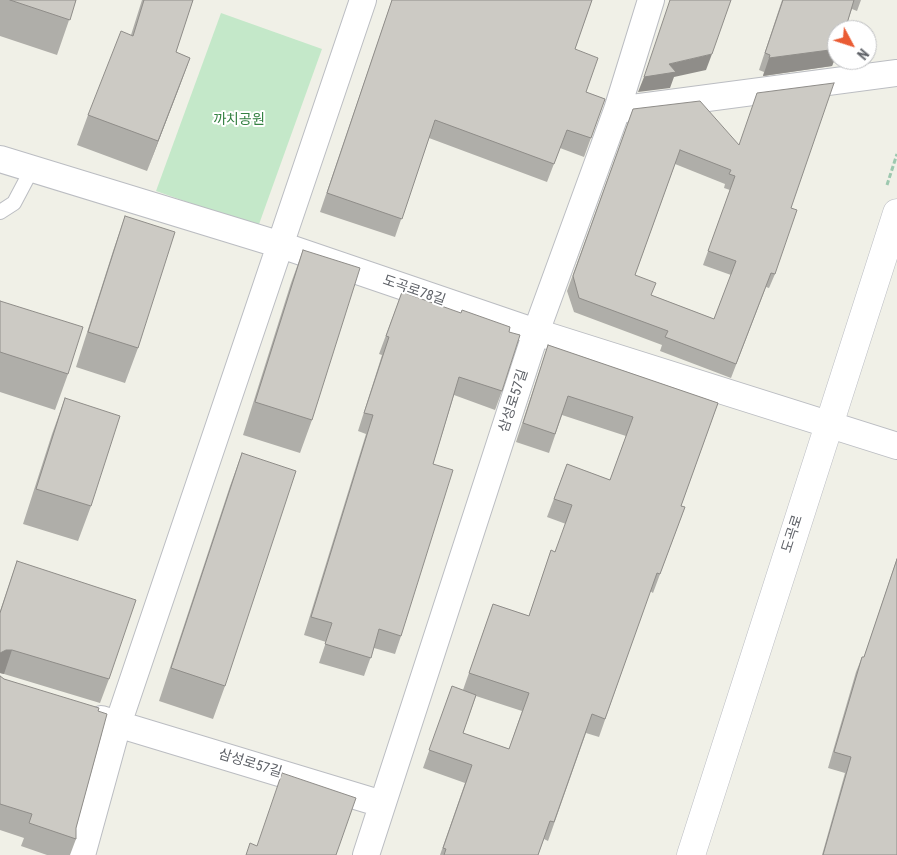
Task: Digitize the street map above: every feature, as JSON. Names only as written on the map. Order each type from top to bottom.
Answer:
[{"type":"main road","name":"도곡로","points":[[691,855],[897,213]]},
{"type":"street","points":[[82,855],[118,724],[363,0]]},
{"type":"street","name":"삼성로57길","points":[[366,855],[536,332],[616,110],[651,0]]},
{"type":"street","points":[[616,110],[897,73]]},
{"type":"street","name":"도곡로78길","points":[[0,158],[281,245],[536,332],[897,446]]},
{"type":"street","name":"삼성로57길","points":[[82,713],[382,804]]},
{"type":"lane","points":[[0,212],[14,203],[32,168]]},
{"type":"green space","name":"까치공원","points":[[221,13],[322,49],[258,227],[156,191]]},
{"type":"building","points":[[10,0],[76,0],[70,20]]},
{"type":"building","points":[[144,0],[193,0],[176,52],[190,58],[158,141],[88,115],[121,31],[133,36]]},
{"type":"building","points":[[392,0],[592,0],[575,49],[598,58],[586,92],[605,99],[591,138],[567,130],[554,164],[435,120],[402,219],[327,193]]},
{"type":"building","points":[[670,0],[731,0],[712,54],[669,64],[676,72],[644,77]]},
{"type":"building","points":[[783,0],[854,0],[848,20],[827,20],[827,50],[769,58],[770,55],[765,53]]},
{"type":"building","points":[[834,83],[791,208],[797,210],[775,274],[771,273],[736,364],[665,337],[668,331],[579,298],[573,276],[633,109],[700,101],[739,145],[757,93]],"holes":[[[680,150],[731,170],[729,174],[735,176],[708,251],[736,261],[714,319],[651,295],[656,283],[635,275]]]},
{"type":"building","points":[[125,216],[175,232],[138,348],[88,332]]},
{"type":"building","points":[[303,250],[360,268],[312,420],[255,402]]},
{"type":"building","points":[[402,292],[461,313],[462,310],[510,327],[509,332],[520,335],[502,391],[459,377],[433,464],[453,470],[401,636],[379,629],[371,658],[325,644],[332,623],[311,617],[373,415],[364,413],[389,337],[386,336]]},
{"type":"building","points":[[0,301],[83,327],[68,374],[0,352]]},
{"type":"building","points":[[548,345],[718,403],[681,506],[685,507],[660,574],[657,573],[605,719],[592,714],[554,822],[550,821],[538,855],[444,855],[446,849],[443,848],[472,765],[429,750],[452,686],[476,695],[463,733],[509,749],[529,693],[469,673],[493,604],[529,616],[551,550],[555,552],[572,505],[554,499],[567,464],[610,480],[633,417],[568,396],[555,434],[523,423]]},
{"type":"building","points":[[65,398],[120,416],[91,506],[36,489]]},
{"type":"building","points":[[242,453],[296,471],[225,686],[171,668]]},
{"type":"building","points":[[897,559],[897,855],[823,855],[851,757],[834,752],[862,657],[864,657]]},
{"type":"building","points":[[17,561],[136,600],[109,679],[12,650],[0,653],[0,613]]},
{"type":"building","points":[[0,676],[4,679],[99,708],[98,711],[107,714],[76,828],[76,839],[29,823],[32,814],[0,804]]},
{"type":"building","points":[[282,773],[356,798],[336,855],[246,855],[250,843],[257,846]]}]
